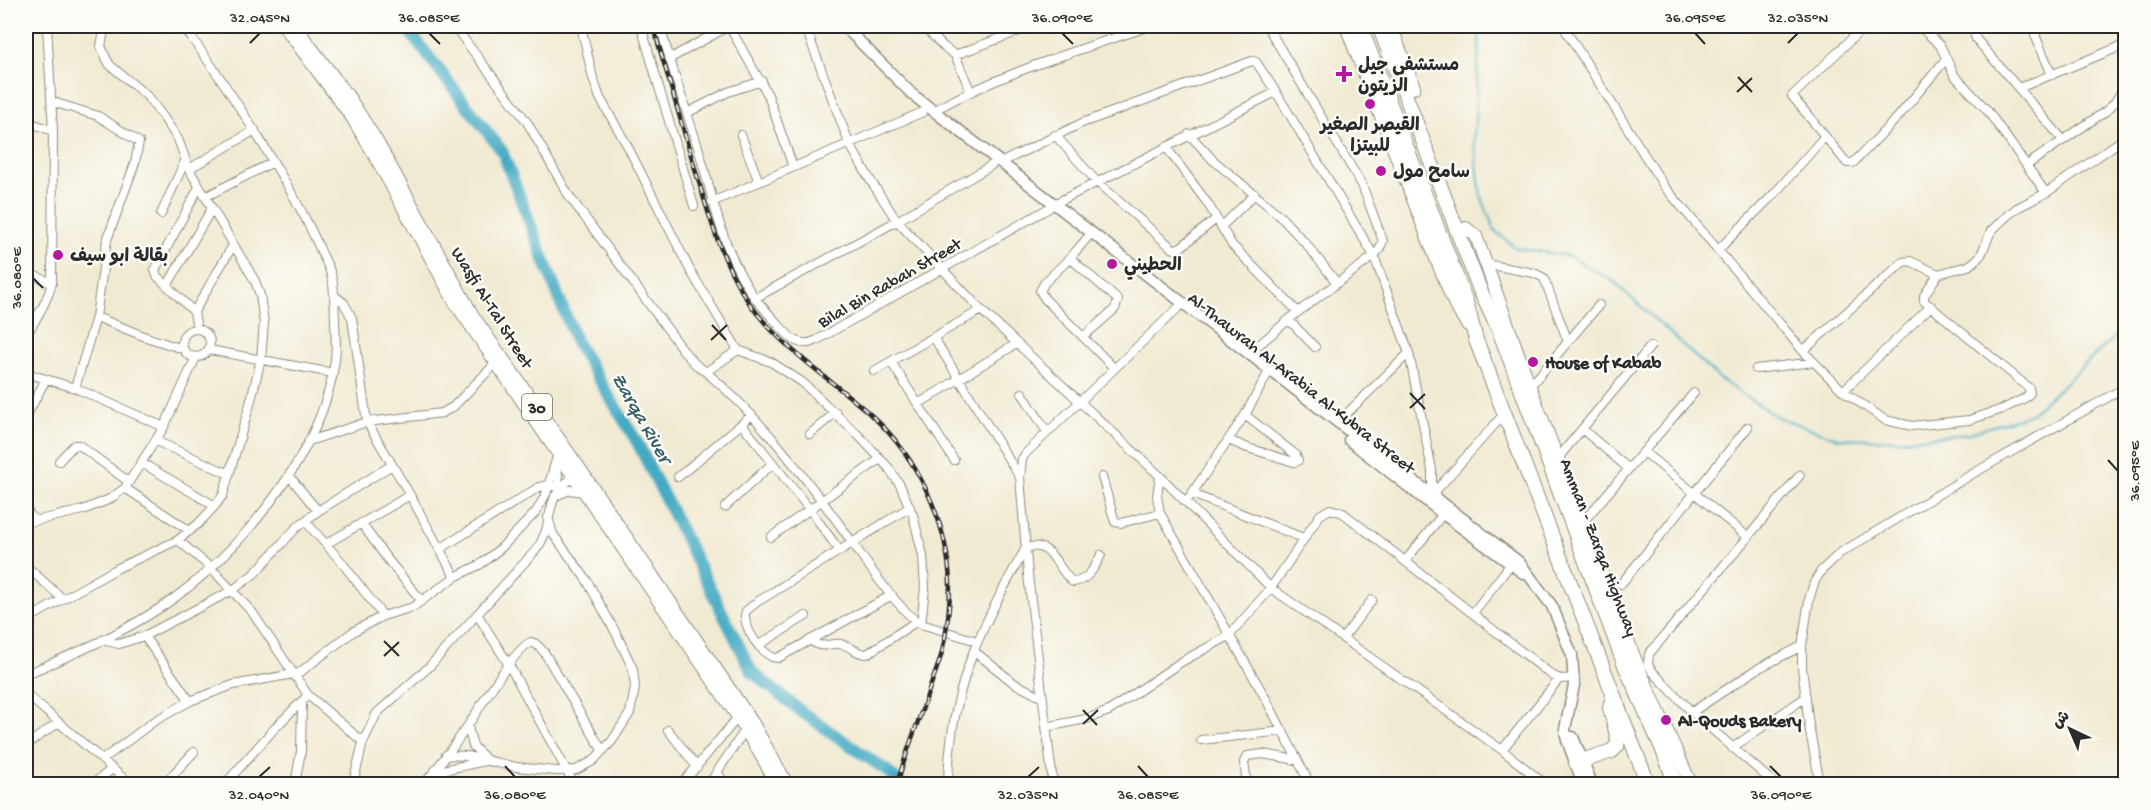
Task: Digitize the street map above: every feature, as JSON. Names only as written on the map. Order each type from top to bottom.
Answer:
[{"type":"highway","points":[[1347,26],[1448,286],[1459,311],[1472,329]]},
{"type":"highway","points":[[1360,26],[1466,302],[1472,329],[1505,413],[1545,530],[1648,784]]},
{"type":"highway","name":"Amman - Zarqa Highway","points":[[1379,26],[1480,290],[1527,391],[1624,663],[1668,745],[1676,784]]},
{"type":"highway","name":"Amman - Zarqa Highway","points":[[1390,26],[1490,295],[1495,321]]},
{"type":"highway","points":[[1581,765],[1612,751],[1617,746],[1618,739],[1610,708],[1613,693]]},
{"type":"highway","points":[[1581,765],[1621,755],[1634,760],[1642,768]]},
{"type":"main road","name":"Wasfi Al-Tal Street","points":[[284,26],[351,116],[445,285],[552,446],[578,475],[583,492],[738,717],[776,784]]},
{"type":"main road","name":"Wasfi Al-Tal Street","points":[[295,26],[348,96],[376,140],[473,316],[578,475],[752,722],[787,784]]},
{"type":"main road","name":"Al-Thawrah Al-Arabia Al-Kubra Street","points":[[838,26],[889,80],[1182,305],[1443,514],[1528,576]]},
{"type":"main road","name":"Al-Thawrah Al-Arabia Al-Kubra Street","points":[[844,26],[928,111]]},
{"type":"main road","name":"Al-Thawrah Al-Arabia Al-Kubra Street","points":[[1052,206],[1089,237],[1249,353],[1515,558],[1547,598],[1560,623],[1572,655],[1575,678],[1568,714],[1581,765],[1583,784]]},
{"type":"main road","points":[[1466,228],[1476,236],[1527,391],[1558,458],[1668,745],[1691,784]]},
{"type":"main road","name":"Al-Thawrah Al-Arabia Al-Kubra Street","points":[[1581,765],[1592,784]]},
{"type":"street","points":[[26,336],[43,307],[52,283],[53,102],[47,26]]},
{"type":"street","points":[[26,620],[118,568],[178,540],[215,506],[223,495],[261,358],[264,322],[260,295],[248,267],[199,187],[187,165],[178,139],[147,96],[105,58],[101,46],[105,26]]},
{"type":"street","points":[[26,674],[102,640],[165,605],[211,568],[272,502],[290,477],[309,441],[333,373],[335,358],[334,295],[329,270],[317,242],[301,208],[255,130],[183,26]]},
{"type":"street","points":[[454,26],[527,122],[569,196],[694,364],[706,372],[752,415],[822,502],[892,595],[919,622],[977,641]]},
{"type":"street","points":[[582,26],[590,67],[600,98],[627,145],[690,270],[738,350],[771,362],[792,374],[836,412],[880,459],[900,485],[910,507],[921,544],[925,571],[924,606],[919,622],[867,654],[859,653],[842,644],[824,647],[810,640]]},
{"type":"street","points":[[640,26],[694,206]]},
{"type":"street","name":"Bilal Bin Rabah Street","points":[[660,26],[712,202],[732,255],[755,298],[790,337],[800,344],[817,340],[1052,206],[1189,134],[1276,92]]},
{"type":"street","points":[[669,59],[729,26],[762,81],[793,167]]},
{"type":"street","points":[[806,26],[849,143],[897,221],[981,310],[1160,476],[1271,588],[1502,750],[1545,784]]},
{"type":"street","points":[[923,26],[955,55],[971,92]]},
{"type":"street","points":[[955,55],[1019,28],[1033,26]]},
{"type":"street","points":[[712,202],[971,92],[1054,59],[1150,26]]},
{"type":"street","points":[[1249,353],[1298,312],[1374,256],[1383,241],[1362,185],[1267,26]]},
{"type":"street","points":[[1563,26],[1664,186],[1803,351],[1843,391],[1885,420],[1911,426],[1968,420],[2003,409],[2028,396],[2031,391],[1924,301],[1924,296],[1938,274]]},
{"type":"street","points":[[1865,26],[1792,94],[1792,98],[1847,163],[1853,162],[1898,117],[1946,59]]},
{"type":"street","points":[[1919,26],[1940,45],[1954,75],[1987,110],[2046,193]]},
{"type":"street","points":[[1972,26],[1976,39],[2063,140]]},
{"type":"street","points":[[2040,26],[2035,35],[2052,75]]},
{"type":"street","points":[[2019,88],[2125,48],[2122,26]]},
{"type":"street","points":[[755,298],[996,164],[1055,135],[1252,61],[1258,64],[1276,92],[1374,256],[1409,353],[1432,470],[1432,495]]},
{"type":"street","points":[[687,113],[728,92],[762,81]]},
{"type":"street","points":[[2027,165],[2106,111],[2119,97],[2126,84]]},
{"type":"street","points":[[53,102],[98,116],[140,142],[135,163],[107,240],[96,317],[75,388]]},
{"type":"street","points":[[26,121],[53,131]]},
{"type":"street","points":[[161,214],[187,165],[255,130]]},
{"type":"street","points":[[1189,134],[1213,160],[1278,214],[1336,283]]},
{"type":"street","points":[[741,135],[759,182]]},
{"type":"street","points":[[1055,135],[1097,182],[1175,249],[1181,247],[1216,219]]},
{"type":"street","points":[[1718,250],[1775,193],[1825,136]]},
{"type":"street","points":[[1803,351],[1903,262],[1910,261],[1938,274],[1968,266],[1981,255],[1994,226],[2017,208],[2046,193],[2126,137]]},
{"type":"street","points":[[1166,147],[1238,253],[1298,312]]},
{"type":"street","points":[[205,197],[273,162]]},
{"type":"street","points":[[197,329],[194,312],[157,276],[155,266],[199,187]]},
{"type":"street","points":[[1221,227],[1255,194]]},
{"type":"street","points":[[167,286],[212,208]]},
{"type":"street","points":[[1089,237],[1045,282],[1040,291],[1045,299],[1114,368]]},
{"type":"street","points":[[194,312],[233,245]]},
{"type":"street","points":[[1070,258],[1118,300],[1115,309],[1083,337]]},
{"type":"street","points":[[1486,264],[1534,273],[1544,278],[1568,342]]},
{"type":"street","points":[[26,272],[52,283]]},
{"type":"street","points":[[334,295],[344,303],[352,318],[367,422],[454,577]]},
{"type":"street","points":[[1053,784],[1026,549],[1020,477],[1023,456],[1182,305]]},
{"type":"street","points":[[1527,391],[1599,305]]},
{"type":"street","points":[[1843,391],[1931,306]]},
{"type":"street","points":[[874,371],[981,310]]},
{"type":"street","points":[[96,317],[146,338],[183,349]]},
{"type":"street","points":[[1289,320],[1315,347]]},
{"type":"street","points":[[197,329],[209,336],[210,343],[209,350],[196,357],[188,355],[183,349],[182,341],[190,330],[197,329]]},
{"type":"street","points":[[934,338],[1020,477]]},
{"type":"street","points":[[918,404],[1016,344]]},
{"type":"street","points":[[1558,458],[1651,346]]},
{"type":"street","points":[[209,350],[333,373]]},
{"type":"street","points":[[706,372],[738,350]]},
{"type":"street","points":[[1338,422],[1409,353]]},
{"type":"street","points":[[26,523],[84,510],[110,499],[127,485],[164,427],[196,357]]},
{"type":"street","points":[[891,362],[954,460]]},
{"type":"street","points":[[1756,369],[1814,362]]},
{"type":"street","points":[[309,441],[367,422],[447,411],[496,363]]},
{"type":"street","points":[[26,373],[75,388],[164,427]]},
{"type":"street","points":[[1186,502],[1245,415],[1267,375]]},
{"type":"street","points":[[26,417],[46,379]]},
{"type":"street","points":[[1820,784],[1813,752],[1802,667],[1802,646],[1805,620],[1814,583],[1830,561],[1974,473],[2126,387]]},
{"type":"street","points":[[1022,393],[1047,432]]},
{"type":"street","points":[[1583,522],[1694,393]]},
{"type":"street","points":[[810,434],[836,412]]},
{"type":"street","points":[[1432,495],[1505,413]]},
{"type":"street","points":[[678,477],[752,415]]},
{"type":"street","points":[[1228,440],[1294,462],[1298,461],[1296,455],[1245,415]]},
{"type":"street","points":[[742,424],[839,550]]},
{"type":"street","points":[[1622,584],[1749,427]]},
{"type":"street","points":[[1582,429],[1629,469]]},
{"type":"street","points":[[156,441],[229,474]]},
{"type":"street","points":[[59,461],[74,445],[79,445],[127,485],[190,531]]},
{"type":"street","points":[[552,446],[559,488]]},
{"type":"street","points":[[1644,452],[1748,537]]},
{"type":"street","points":[[771,537],[880,459]]},
{"type":"street","points":[[102,760],[153,722],[190,701],[233,685],[294,676],[354,631],[383,616],[405,611],[454,577],[481,564],[502,547],[536,512],[549,485],[556,460]]},
{"type":"street","points":[[142,463],[215,506]]},
{"type":"street","points":[[725,507],[773,464]]},
{"type":"street","points":[[102,640],[119,644],[144,636],[233,590],[255,573],[297,527],[318,511],[392,465]]},
{"type":"street","points":[[352,784],[363,742],[377,713],[429,667],[540,544],[546,533],[554,497],[559,488],[578,475]]},
{"type":"street","points":[[1775,784],[1692,712],[1653,672],[1647,659],[1800,475]]},
{"type":"street","points":[[1160,476],[1157,496],[1160,513],[1248,667],[1310,784]]},
{"type":"street","points":[[290,477],[318,511]]},
{"type":"street","points":[[1102,477],[1112,516],[1117,523],[1160,513]]},
{"type":"street","points":[[440,549],[534,490],[549,485],[559,488]]},
{"type":"street","points":[[554,497],[570,490],[583,492]]},
{"type":"street","points":[[1192,494],[1304,538]]},
{"type":"street","points":[[326,544],[410,495]]},
{"type":"street","points":[[892,595],[775,658],[769,656],[759,645],[745,619],[746,611],[910,507]]},
{"type":"street","points":[[1046,727],[1109,711],[1181,662],[1229,636],[1271,588],[1323,512],[1335,509],[1406,560],[1559,679],[1575,678]]},
{"type":"street","points":[[26,510],[35,521]]},
{"type":"street","points":[[1406,560],[1443,514]]},
{"type":"street","points":[[446,755],[467,756],[516,767],[567,772],[576,770],[593,761],[619,732],[630,713],[635,688],[633,669],[586,579],[553,534],[548,517]]},
{"type":"street","points":[[305,521],[383,616]]},
{"type":"street","points":[[362,523],[388,560],[421,600]]},
{"type":"street","points":[[178,540],[233,590],[263,626],[308,695],[363,742]]},
{"type":"street","points":[[948,784],[950,735],[954,712],[977,641],[1026,549],[1037,546],[1049,551],[1073,582],[1082,581],[1101,555]]},
{"type":"street","points":[[1473,613],[1510,565]]},
{"type":"street","points":[[26,566],[63,599]]},
{"type":"street","points":[[1343,638],[1372,600]]},
{"type":"street","points":[[477,614],[509,665],[574,784]]},
{"type":"street","points":[[759,645],[806,616]]},
{"type":"street","points":[[144,636],[190,701]]},
{"type":"street","points":[[424,784],[468,727],[509,665],[525,645],[531,642],[536,644],[550,663],[602,750]]},
{"type":"street","points":[[1692,712],[1759,668],[1802,646]]},
{"type":"street","points":[[974,651],[1014,683],[1043,698]]},
{"type":"street","points":[[1502,750],[1559,679]]},
{"type":"street","points":[[26,694],[130,784]]},
{"type":"street","points":[[225,784],[308,695]]},
{"type":"street","points":[[1732,748],[1806,697]]},
{"type":"street","points":[[295,784],[301,751],[302,702]]},
{"type":"street","points":[[682,784],[738,717]]},
{"type":"street","points":[[26,745],[58,723]]},
{"type":"street","points":[[468,727],[473,746],[487,760]]},
{"type":"street","points":[[668,730],[696,767]]},
{"type":"street","points":[[709,784],[746,730]]},
{"type":"street","points":[[1201,740],[1283,731]]},
{"type":"street","points":[[164,784],[194,752]]},
{"type":"street","points":[[1246,784],[1244,762],[1247,756],[1263,754],[1297,759]]},
{"type":"street","points":[[434,772],[487,760]]},
{"type":"street","points":[[93,784],[112,769]]},
{"type":"street","points":[[718,772],[724,784]]},
{"type":"waterway","name":"Zarqa River","points":[[405,26],[502,151],[576,342],[637,442],[752,672],[803,713],[886,770],[900,784]]},
{"type":"waterway","points":[[1480,26],[1474,140],[1481,196],[1495,231],[1516,248],[1569,256],[1613,281],[1721,380],[1777,417],[1837,438],[1898,440],[1967,434],[2031,414],[2126,327]]},
{"type":"railway","points":[[653,26],[710,218],[721,250],[744,295],[771,330],[888,432],[916,471],[937,515],[948,561],[950,593],[947,627],[939,664],[897,784]]},
{"type":"place","name":"مستشفى جيل الزيتون","points":[[1344,74]]},
{"type":"place","name":"القيصر الصغير للبيتزا","points":[[1370,104]]},
{"type":"place","name":"سامح مول","points":[[1381,171]]},
{"type":"place","name":"بقالة ابو سيف","points":[[58,255]]},
{"type":"place","name":"الحطيني","points":[[1112,264]]},
{"type":"place","name":"House of Kabab","points":[[1533,362]]},
{"type":"place","name":"Al-Qouds Bakery","points":[[1666,720]]}]
